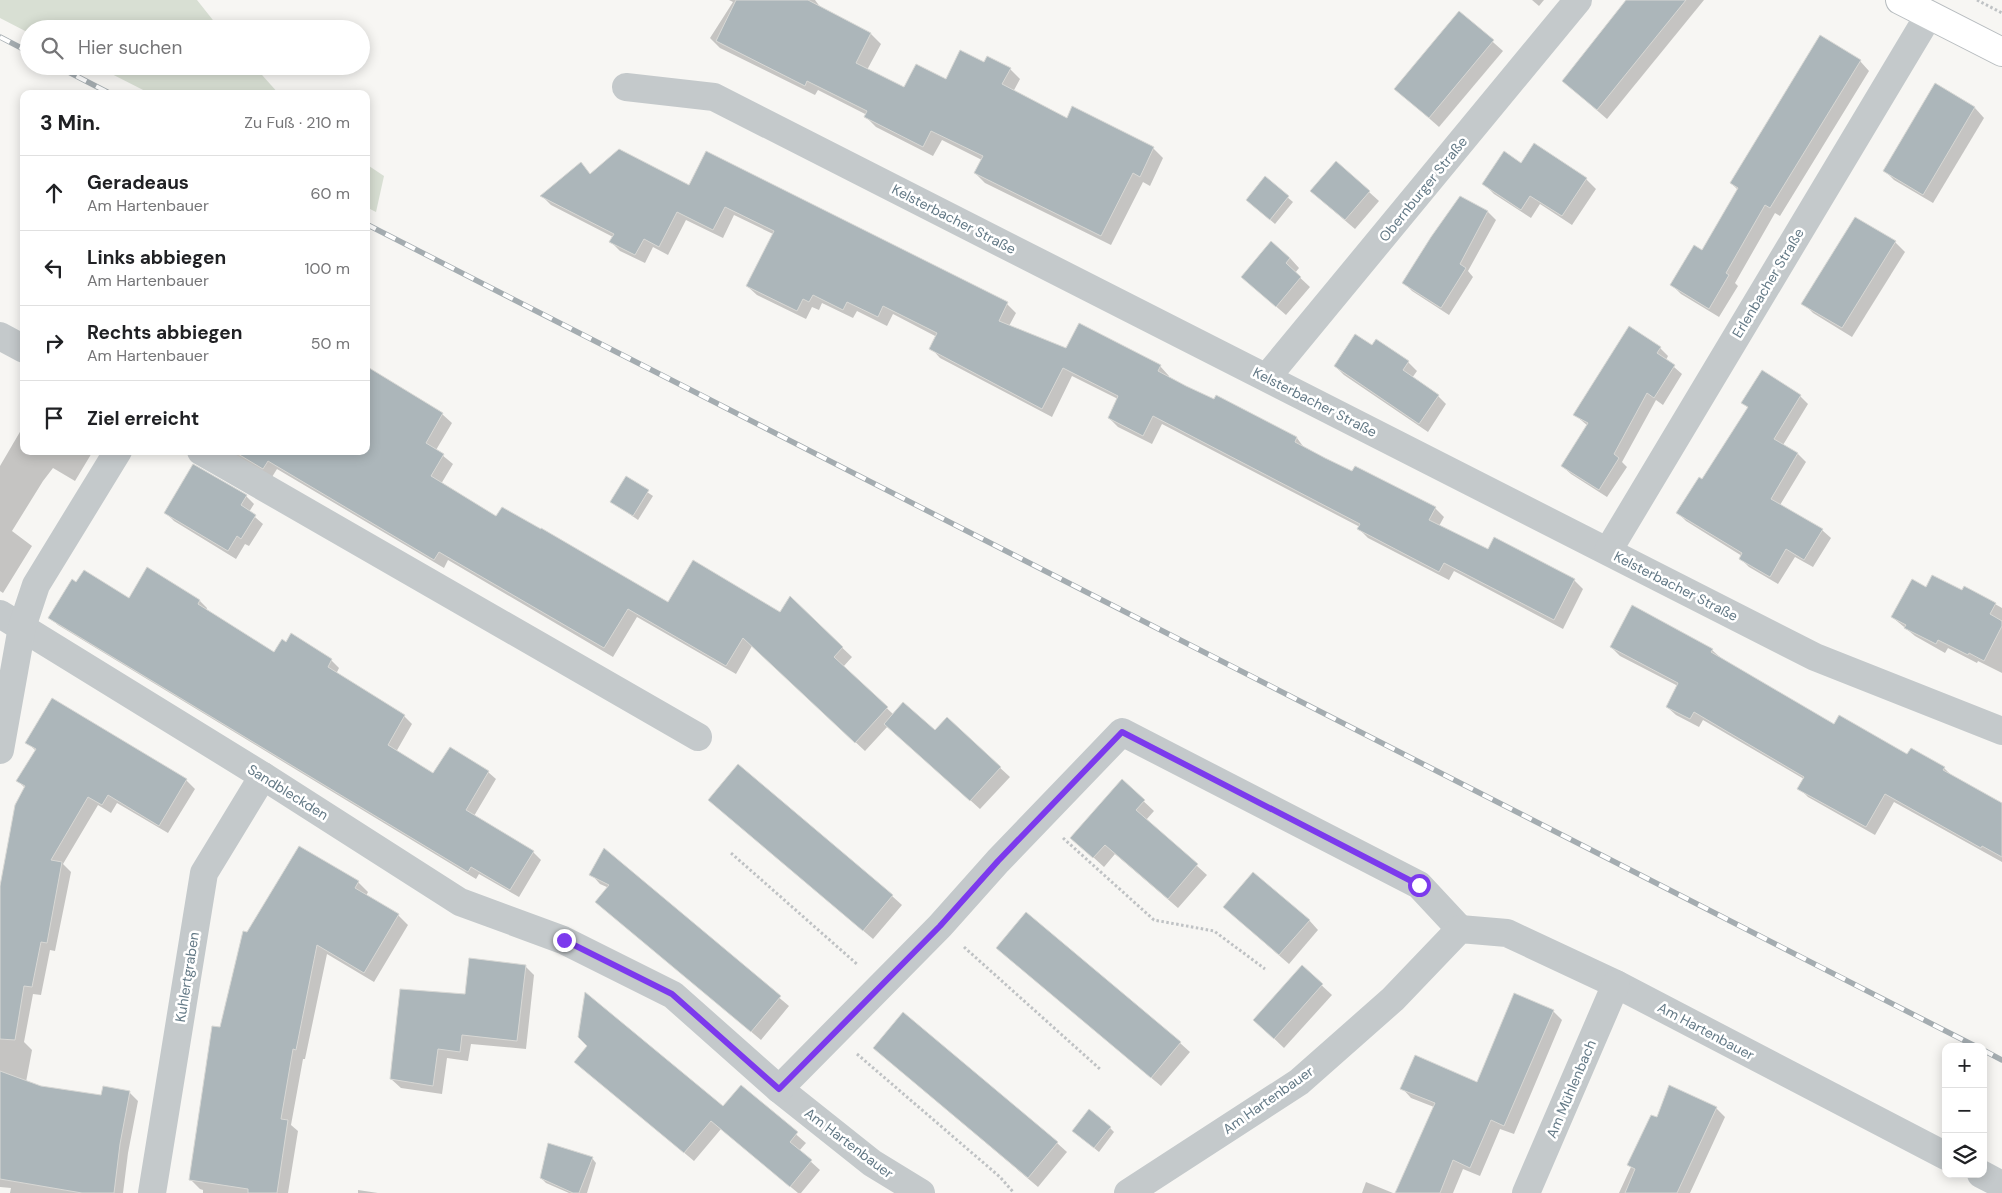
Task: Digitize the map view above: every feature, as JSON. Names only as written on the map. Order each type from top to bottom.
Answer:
[{"type":"main road","points":[[1900,0],[2002,52]]},
{"type":"street","name":"Obernburger Straße","points":[[1268,378],[1578,0]]},
{"type":"street","name":"Erlenbacher Straße","points":[[1608,551],[1929,15]]},
{"type":"street","name":"Kelsterbacher Straße","points":[[626,87],[714,97],[1815,657],[2002,731]]},
{"type":"street","points":[[0,336],[20,348]]},
{"type":"street","points":[[0,750],[11,621],[36,585],[116,455]]},
{"type":"street","points":[[208,455],[698,737]]},
{"type":"street","name":"Sandbleckden","points":[[11,621],[263,776],[460,902],[564,940]]},
{"type":"street","points":[[779,1089],[940,926],[998,861],[1122,732],[1419,885],[1460,929]]},
{"type":"street","name":"Kuhlertgraben","points":[[152,1193],[204,873],[263,776]]},
{"type":"street","name":"Am Hartenbauer","points":[[1128,1193],[1300,1082],[1393,999],[1460,929],[1507,933],[1616,984],[1942,1154]]},
{"type":"street","name":"Am Hartenbauer","points":[[564,940],[672,994],[779,1089],[872,1163],[921,1193]]},
{"type":"street","name":"Am Mühlenbach","points":[[1526,1193],[1616,984]]},
{"type":"street","points":[[1987,1177],[2002,1185]]},
{"type":"path","points":[[1977,0],[2002,12]]},
{"type":"path","points":[[1041,818],[1154,920],[1214,930],[1265,969]]},
{"type":"path","points":[[731,853],[881,985]]},
{"type":"path","points":[[940,926],[1101,1070]]},
{"type":"path","points":[[834,1034],[1000,1177],[1014,1193]]},
{"type":"shaded area","points":[[0,0],[197,0],[213,20],[20,20],[20,28],[0,18]]},
{"type":"shaded area","points":[[114,75],[262,75],[275,90],[143,90]]},
{"type":"shaded area","points":[[370,167],[384,176],[376,212],[370,209]]},
{"type":"building","points":[[736,0],[808,0],[871,33],[856,63],[904,87],[916,64],[946,79],[960,50],[984,62],[987,56],[1011,68],[1002,84],[1067,118],[1072,106],[1154,147],[1140,177],[1133,173],[1101,236],[974,173],[983,156],[931,131],[923,147],[864,117],[867,111],[807,81],[805,86],[716,41]]},
{"type":"building","points":[[1626,0],[1686,0],[1597,110],[1562,81]]},
{"type":"building","points":[[1459,11],[1494,40],[1429,118],[1394,89]]},
{"type":"building","points":[[1820,35],[1861,60],[1770,208],[1765,205],[1726,273],[1729,275],[1709,309],[1670,285],[1694,245],[1702,250],[1738,188],[1730,183]]},
{"type":"building","points":[[1935,83],[1975,107],[1923,195],[1883,171]]},
{"type":"building","points":[[1534,143],[1587,178],[1562,216],[1530,196],[1521,210],[1482,184],[1504,151],[1521,163]]},
{"type":"building","points":[[619,149],[689,185],[706,151],[1008,302],[999,321],[1066,348],[1079,323],[1161,365],[1158,371],[1186,386],[1214,399],[1216,395],[1297,437],[1295,442],[1325,458],[1352,471],[1355,466],[1436,507],[1429,520],[1488,549],[1494,537],[1575,579],[1554,620],[1444,563],[1439,572],[1357,529],[1360,524],[1153,416],[1143,436],[1108,418],[1118,396],[1063,368],[1042,409],[929,349],[937,333],[883,306],[878,317],[847,302],[843,310],[813,295],[809,302],[803,299],[797,311],[746,286],[774,231],[725,207],[713,230],[677,212],[659,247],[644,239],[635,255],[609,242],[614,234],[540,196],[581,162],[590,174]]},
{"type":"building","points":[[1336,161],[1370,191],[1345,220],[1310,191]]},
{"type":"building","points":[[1265,176],[1289,196],[1270,220],[1246,200]]},
{"type":"building","points":[[1460,196],[1488,211],[1460,264],[1466,268],[1441,308],[1402,283]]},
{"type":"building","points":[[1855,217],[1896,241],[1842,328],[1801,304]]},
{"type":"building","points":[[1271,241],[1290,258],[1286,263],[1301,277],[1276,307],[1241,277]]},
{"type":"building","points":[[1629,326],[1661,347],[1657,353],[1675,365],[1654,398],[1647,393],[1614,454],[1619,458],[1599,490],[1561,466],[1588,423],[1573,415]]},
{"type":"building","points":[[1355,334],[1372,345],[1376,339],[1409,361],[1403,370],[1439,395],[1419,424],[1334,366]]},
{"type":"building","points":[[370,368],[443,413],[426,443],[444,454],[431,476],[496,516],[502,507],[668,602],[693,560],[780,612],[790,596],[843,647],[834,657],[888,707],[855,743],[743,638],[726,666],[628,609],[604,648],[439,552],[434,560],[268,461],[263,469],[240,455],[370,455]]},
{"type":"building","points":[[1762,370],[1801,395],[1774,439],[1798,453],[1771,499],[1823,529],[1804,560],[1786,549],[1770,577],[1739,559],[1742,553],[1676,513],[1699,477],[1702,479],[1748,407],[1741,403]]},
{"type":"building","points":[[193,464],[247,495],[241,505],[256,515],[241,539],[237,536],[228,551],[164,513]]},
{"type":"building","points":[[626,476],[649,490],[633,516],[610,502]]},
{"type":"building","points":[[147,567],[200,600],[198,604],[274,652],[282,639],[286,642],[291,633],[332,659],[328,667],[405,715],[388,745],[433,773],[450,747],[489,771],[466,810],[534,851],[510,890],[471,867],[468,872],[48,618],[72,579],[76,582],[84,570],[129,598]]},
{"type":"building","points":[[1932,575],[1962,590],[1964,586],[1996,603],[1990,614],[2002,621],[2002,626],[1984,661],[1938,640],[1936,644],[1904,628],[1906,625],[1891,617],[1912,579],[1926,587]]},
{"type":"building","points":[[1632,605],[1713,649],[1711,652],[1834,724],[1839,715],[1907,754],[1911,748],[1945,767],[1943,770],[2002,803],[2002,857],[1982,846],[1981,848],[1885,794],[1866,827],[1797,789],[1804,777],[1694,712],[1690,719],[1666,707],[1678,683],[1610,647]]},
{"type":"building","points":[[52,698],[187,779],[159,826],[108,795],[102,805],[88,797],[51,860],[62,862],[47,943],[41,942],[32,987],[24,986],[15,1040],[0,1039],[0,886],[15,805],[25,786],[16,781],[36,749],[25,743]]},
{"type":"building","points":[[903,702],[935,730],[947,717],[1001,767],[970,801],[884,724]]},
{"type":"building","points":[[738,764],[893,895],[863,931],[708,800]]},
{"type":"building","points":[[1122,779],[1145,800],[1136,810],[1198,864],[1168,899],[1105,845],[1093,858],[1070,838]]},
{"type":"building","points":[[299,846],[359,881],[355,888],[399,914],[364,973],[317,945],[296,1050],[293,1049],[281,1119],[288,1120],[277,1193],[248,1193],[248,1189],[189,1180],[212,1026],[220,1027],[243,931],[247,932]]},
{"type":"building","points":[[604,848],[781,996],[751,1032],[595,902],[609,885],[589,875]]},
{"type":"building","points":[[1253,872],[1310,920],[1279,955],[1223,907]]},
{"type":"building","points":[[1026,912],[1181,1042],[1151,1078],[996,948]]},
{"type":"building","points":[[469,958],[526,965],[517,1041],[462,1035],[460,1052],[438,1049],[433,1086],[390,1079],[400,989],[465,994]]},
{"type":"building","points":[[1302,965],[1323,984],[1274,1039],[1253,1020]]},
{"type":"building","points":[[585,992],[723,1106],[741,1085],[798,1132],[790,1142],[812,1160],[790,1187],[711,1121],[684,1153],[574,1062],[587,1046],[578,1037]]},
{"type":"building","points":[[1514,993],[1554,1010],[1504,1126],[1491,1120],[1470,1168],[1453,1160],[1440,1193],[1395,1193],[1435,1103],[1400,1089],[1415,1055],[1477,1082]]},
{"type":"building","points":[[903,1012],[1058,1142],[1028,1178],[873,1048]]},
{"type":"building","points":[[0,1071],[41,1086],[101,1095],[103,1086],[130,1091],[120,1144],[114,1193],[82,1193],[0,1179]]},
{"type":"building","points":[[1669,1085],[1717,1107],[1677,1193],[1625,1193],[1635,1169],[1627,1165],[1651,1115],[1657,1117]]},
{"type":"building","points":[[1089,1109],[1111,1127],[1094,1148],[1072,1131]]},
{"type":"building","points":[[548,1143],[593,1157],[579,1193],[573,1193],[540,1178]]},
{"type":"railway","points":[[0,37],[20,47]]},
{"type":"railway","points":[[74,75],[103,90]]},
{"type":"railway","points":[[370,226],[1969,1043]]},
{"type":"railway","points":[[1987,1052],[2002,1060]]},
{"type":"route","points":[[564,940],[672,994],[779,1089],[940,926],[998,861],[1122,732],[1419,885]]}]
